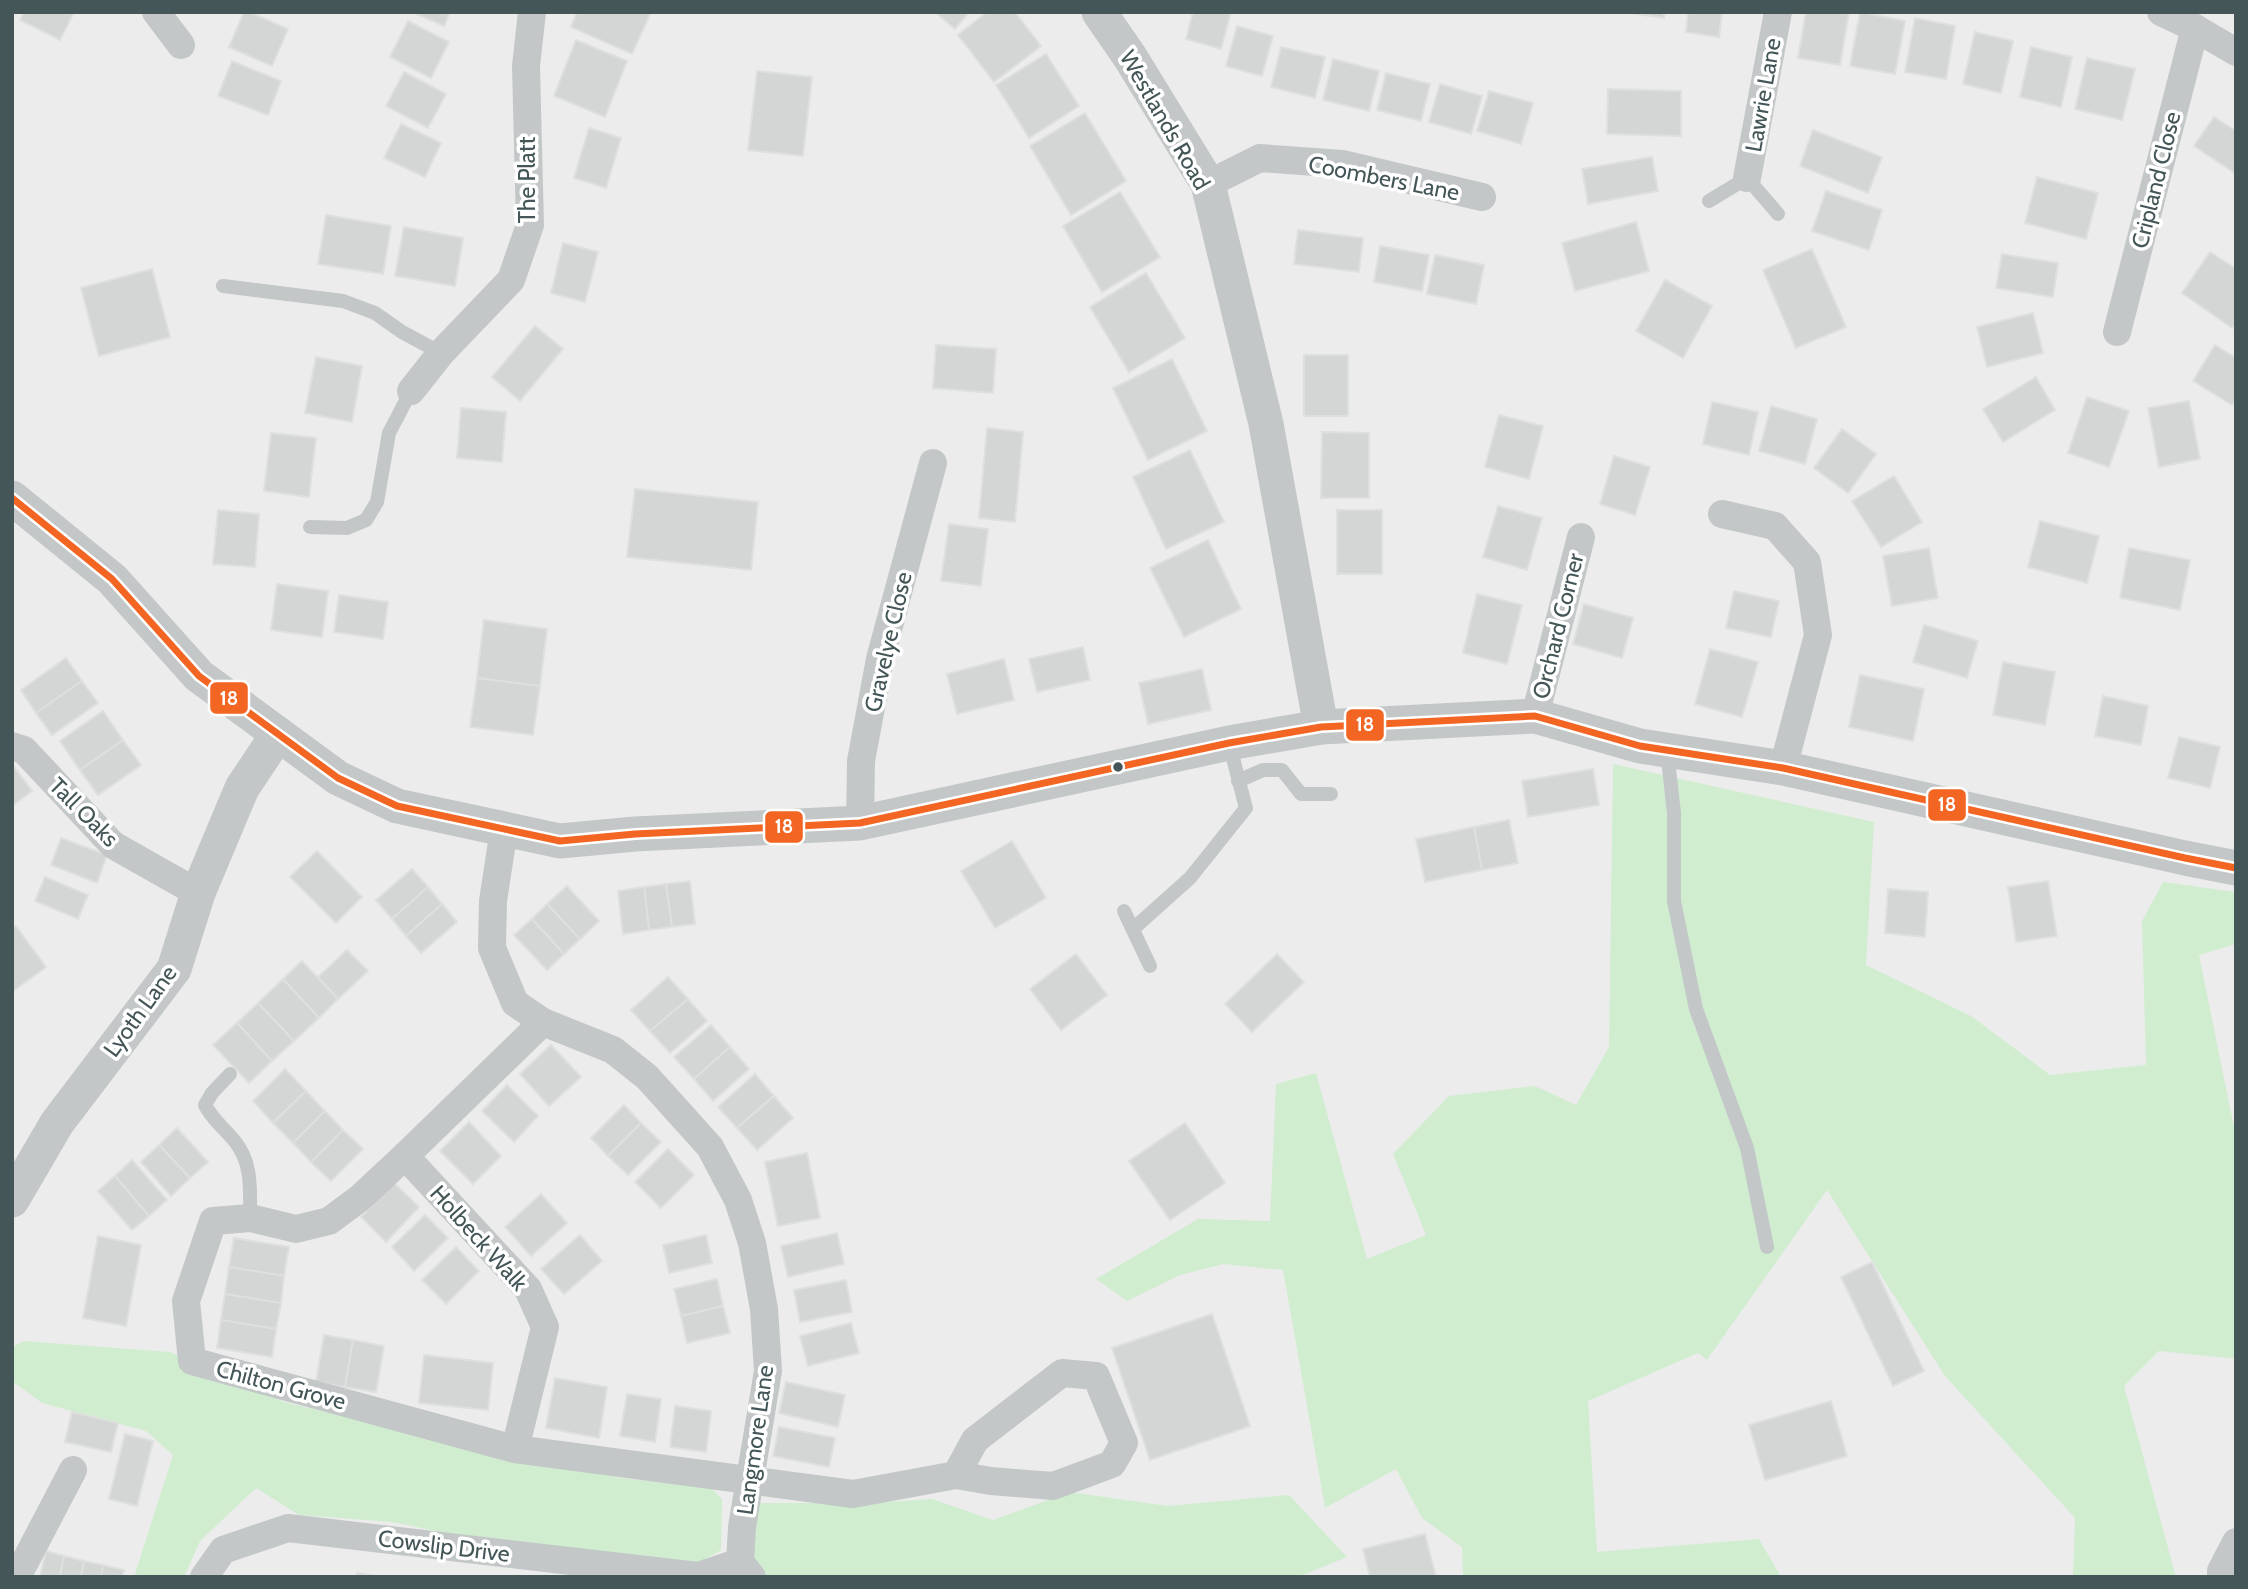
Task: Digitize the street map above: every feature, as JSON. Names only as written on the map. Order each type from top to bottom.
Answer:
[{"type":"street","points":[[156,12],[181,45]]},
{"type":"street","name":"The Platt","points":[[411,391],[441,352],[511,280],[530,225],[526,66],[532,12]]},
{"type":"street","name":"Westlands Road","points":[[1098,12],[1130,57],[1208,184],[1266,424],[1321,727]]},
{"type":"street","name":"Lawrie Lane","points":[[1747,178],[1778,12]]},
{"type":"street","points":[[2161,12],[2236,52]]},
{"type":"street","name":"Cripland Close","points":[[2117,332],[2195,28]]},
{"type":"street","name":"Coombers Lane","points":[[1208,184],[1260,158],[1342,164],[1482,197]]},
{"type":"street","name":"Gravelye Close","points":[[860,823],[861,761],[880,659],[933,463]]},
{"type":"street","points":[[12,498],[112,579],[199,676],[338,778],[397,806],[560,841],[635,834],[860,823],[1229,743],[1321,727],[1535,716],[1640,746],[1783,768],[2236,867]]},
{"type":"street","points":[[1722,514],[1774,526],[1807,562],[1818,635],[1783,768]]},
{"type":"street","name":"Orchard Corner","points":[[1535,716],[1581,537]]},
{"type":"street","name":"Lyoth Lane","points":[[12,1200],[57,1123],[174,969],[198,893],[242,788],[278,734]]},
{"type":"street","name":"Tall Oaks","points":[[12,746],[24,750],[113,845],[198,893]]},
{"type":"street","name":"Langmore Lane","points":[[504,829],[493,901],[492,948],[516,1003],[543,1022],[613,1051],[647,1077],[710,1147],[738,1200],[752,1243],[764,1309],[768,1371],[742,1527],[746,1569]]},
{"type":"street","name":"Chilton Grove","points":[[543,1022],[360,1198],[329,1220],[296,1229],[250,1218],[213,1221],[186,1301],[192,1361],[515,1449],[853,1494],[956,1475]]},
{"type":"street","name":"Holbeck Walk","points":[[405,1156],[528,1289],[545,1326],[515,1449]]},
{"type":"street","points":[[1062,1373],[1096,1376],[1124,1443],[1112,1464],[1053,1486],[956,1475],[975,1440],[1062,1373]]},
{"type":"street","points":[[17,1577],[73,1470]]},
{"type":"street","name":"Cowslip Drive","points":[[205,1577],[223,1550],[288,1528],[698,1576],[746,1569]]},
{"type":"street","points":[[2221,1577],[2221,1571],[2236,1542]]},
{"type":"lane","points":[[1709,201],[1747,178],[1778,214]]},
{"type":"lane","points":[[223,286],[344,301],[375,313],[402,332],[441,352]]},
{"type":"lane","points":[[310,527],[347,528],[366,520],[377,502],[389,433],[411,391]]},
{"type":"lane","points":[[1133,929],[1190,878],[1246,808],[1229,743]]},
{"type":"lane","points":[[1667,751],[1674,813],[1674,901],[1696,1009],[1747,1148],[1767,1247]]},
{"type":"lane","points":[[1237,781],[1263,770],[1282,770],[1301,794],[1331,794]]},
{"type":"lane","points":[[1124,911],[1150,966]]},
{"type":"lane","points":[[230,1074],[205,1105],[212,1118],[235,1141],[250,1170],[250,1218]]},
{"type":"green space","points":[[1613,764],[1874,822],[1866,965],[1971,1016],[2050,1075],[2146,1065],[2142,921],[2163,882],[2236,892],[2236,944],[2199,955],[2236,1137],[2236,1359],[2159,1351],[2124,1386],[2176,1577],[2073,1577],[2075,1518],[1945,1376],[1827,1190],[1707,1360],[1698,1353],[1588,1401],[1597,1552],[1759,1539],[1781,1577],[1463,1577],[1462,1547],[1422,1518],[1396,1469],[1325,1508],[1283,1270],[1224,1264],[1180,1275],[1127,1301],[1096,1279],[1198,1219],[1270,1221],[1276,1084],[1316,1073],[1367,1259],[1426,1235],[1393,1154],[1449,1096],[1535,1086],[1576,1105],[1609,1047]]},
{"type":"green space","points":[[24,1341],[170,1352],[284,1402],[461,1445],[620,1478],[710,1487],[722,1499],[721,1550],[692,1567],[541,1553],[392,1522],[299,1515],[256,1488],[200,1541],[184,1577],[134,1577],[173,1455],[146,1431],[42,1403],[12,1381],[12,1347]]},
{"type":"green space","points":[[1070,1492],[1168,1506],[1289,1495],[1347,1557],[1298,1577],[761,1577],[749,1562],[759,1503],[870,1503],[932,1499],[993,1520]]},
{"type":"building","points":[[24,12],[74,12],[60,40],[20,20]]},
{"type":"building","points":[[244,12],[288,29],[272,66],[229,47]]},
{"type":"building","points":[[412,12],[450,12],[444,26]]},
{"type":"building","points":[[577,12],[651,12],[632,54],[571,27]]},
{"type":"building","points":[[935,12],[969,12],[955,29]]},
{"type":"building","points":[[987,12],[1015,12],[1041,46],[994,82],[958,35]]},
{"type":"building","points":[[1193,12],[1231,12],[1221,49],[1186,39]]},
{"type":"building","points":[[1624,12],[1664,12],[1664,18]]},
{"type":"building","points":[[1688,12],[1722,12],[1719,37],[1686,32]]},
{"type":"building","points":[[1806,12],[1849,12],[1840,65],[1798,58]]},
{"type":"building","points":[[1860,12],[1905,21],[1895,74],[1850,66]]},
{"type":"building","points":[[1915,18],[1955,26],[1946,79],[1905,72]]},
{"type":"building","points":[[408,21],[449,42],[431,78],[390,57]]},
{"type":"building","points":[[1237,26],[1273,36],[1262,76],[1226,66]]},
{"type":"building","points":[[1975,32],[2013,41],[2001,93],[1963,84]]},
{"type":"building","points":[[576,40],[627,61],[605,117],[554,96]]},
{"type":"building","points":[[1281,47],[1325,57],[1315,98],[1271,87]]},
{"type":"building","points":[[2031,47],[2072,57],[2061,107],[2020,97]]},
{"type":"building","points":[[1046,54],[1079,106],[1029,138],[996,85]]},
{"type":"building","points":[[2087,58],[2135,69],[2122,120],[2075,109]]},
{"type":"building","points":[[1333,59],[1379,71],[1369,111],[1323,100]]},
{"type":"building","points":[[232,61],[281,81],[268,115],[218,96]]},
{"type":"building","points":[[757,71],[812,77],[803,156],[748,150]]},
{"type":"building","points":[[404,72],[446,94],[428,128],[386,106]]},
{"type":"building","points":[[1386,73],[1430,84],[1421,121],[1377,110]]},
{"type":"building","points":[[1440,84],[1482,96],[1471,134],[1429,122]]},
{"type":"building","points":[[1608,89],[1681,91],[1681,136],[1607,134]]},
{"type":"building","points":[[1489,91],[1533,103],[1521,144],[1477,131]]},
{"type":"building","points":[[1085,113],[1126,181],[1071,215],[1030,146]]},
{"type":"building","points":[[2214,117],[2236,131],[2236,174],[2194,146]]},
{"type":"building","points":[[401,124],[441,143],[425,177],[384,158]]},
{"type":"building","points":[[589,128],[621,138],[606,188],[574,178]]},
{"type":"building","points":[[1813,130],[1882,157],[1868,193],[1800,166]]},
{"type":"building","points":[[1652,157],[1658,191],[1588,204],[1582,169]]},
{"type":"building","points":[[2037,177],[2098,193],[2086,239],[2025,223]]},
{"type":"building","points":[[1826,191],[1882,210],[1869,250],[1812,231]]},
{"type":"building","points":[[1120,192],[1160,257],[1102,292],[1063,226]]},
{"type":"building","points":[[326,215],[391,226],[383,274],[318,264]]},
{"type":"building","points":[[1636,222],[1649,271],[1575,291],[1562,243]]},
{"type":"building","points":[[404,227],[463,238],[455,286],[395,276]]},
{"type":"building","points":[[1298,230],[1363,238],[1359,272],[1294,264]]},
{"type":"building","points":[[563,243],[598,252],[585,302],[551,293]]},
{"type":"building","points":[[1380,246],[1429,255],[1422,291],[1374,282]]},
{"type":"building","points":[[1812,249],[1846,327],[1796,348],[1763,270]]},
{"type":"building","points":[[2210,252],[2236,269],[2236,323],[2232,328],[2182,293]]},
{"type":"building","points":[[2002,254],[2058,263],[2053,297],[1996,288]]},
{"type":"building","points":[[1435,255],[1484,265],[1476,304],[1427,294]]},
{"type":"building","points":[[152,269],[170,337],[99,356],[81,288]]},
{"type":"building","points":[[1146,273],[1185,338],[1129,372],[1090,307]]},
{"type":"building","points":[[1665,280],[1712,306],[1683,358],[1636,331]]},
{"type":"building","points":[[2033,313],[2043,353],[1987,367],[1977,327]]},
{"type":"building","points":[[535,326],[563,349],[520,401],[492,377]]},
{"type":"building","points":[[936,345],[996,349],[993,393],[933,388]]},
{"type":"building","points":[[2215,345],[2236,358],[2236,399],[2232,405],[2193,381]]},
{"type":"building","points":[[1304,355],[1348,355],[1348,416],[1304,416]]},
{"type":"building","points":[[316,357],[362,366],[352,422],[305,413]]},
{"type":"building","points":[[1172,359],[1207,431],[1148,460],[1113,388]]},
{"type":"building","points":[[2036,377],[2055,410],[2003,442],[1983,409]]},
{"type":"building","points":[[2087,397],[2129,411],[2109,467],[2068,453]]},
{"type":"building","points":[[2189,401],[2200,459],[2159,467],[2148,408]]},
{"type":"building","points":[[1712,402],[1758,412],[1749,455],[1703,444]]},
{"type":"building","points":[[1771,406],[1817,419],[1805,464],[1759,451]]},
{"type":"building","points":[[461,408],[506,412],[502,462],[457,458]]},
{"type":"building","points":[[1499,415],[1543,426],[1529,479],[1485,467]]},
{"type":"building","points":[[987,428],[1023,432],[1015,522],[979,518]]},
{"type":"building","points":[[1842,429],[1876,454],[1848,493],[1814,468]]},
{"type":"building","points":[[1322,432],[1369,433],[1369,498],[1321,498]]},
{"type":"building","points":[[271,433],[316,438],[309,497],[264,491]]},
{"type":"building","points":[[1190,450],[1224,522],[1166,549],[1133,477]]},
{"type":"building","points":[[1614,456],[1650,467],[1635,515],[1600,504]]},
{"type":"building","points":[[1894,476],[1922,522],[1881,547],[1852,501]]},
{"type":"building","points":[[635,489],[758,502],[751,570],[627,557]]},
{"type":"building","points":[[1498,506],[1542,518],[1527,570],[1483,557]]},
{"type":"building","points":[[218,510],[259,514],[255,567],[213,564]]},
{"type":"building","points":[[1337,510],[1382,510],[1382,574],[1337,574]]},
{"type":"building","points":[[2040,521],[2099,536],[2087,583],[2028,567]]},
{"type":"building","points":[[949,524],[988,529],[981,586],[941,581]]},
{"type":"building","points":[[1208,540],[1241,609],[1184,637],[1150,568]]},
{"type":"building","points":[[1929,548],[1938,598],[1892,606],[1883,556]]},
{"type":"building","points":[[2129,548],[2190,560],[2180,610],[2120,598]]},
{"type":"building","points":[[277,584],[328,591],[322,637],[271,630]]},
{"type":"building","points":[[1734,591],[1779,601],[1771,637],[1726,628]]},
{"type":"building","points":[[1477,594],[1522,605],[1507,664],[1463,653]]},
{"type":"building","points":[[339,595],[388,602],[383,639],[334,632]]},
{"type":"building","points":[[1584,604],[1633,618],[1622,658],[1573,644]]},
{"type":"building","points":[[484,620],[547,629],[540,686],[477,678]]},
{"type":"building","points":[[1924,625],[1978,641],[1967,678],[1913,662]]},
{"type":"building","points":[[1083,647],[1090,680],[1037,692],[1029,659]]},
{"type":"building","points":[[1710,649],[1758,662],[1742,717],[1695,704]]},
{"type":"building","points":[[66,658],[82,681],[36,713],[21,690]]},
{"type":"building","points":[[1004,659],[1014,700],[957,714],[947,674]]},
{"type":"building","points":[[2003,662],[2055,672],[2045,725],[1993,715]]},
{"type":"building","points":[[1202,669],[1211,710],[1148,724],[1139,683]]},
{"type":"building","points":[[1860,675],[1924,689],[1913,741],[1849,727]]},
{"type":"building","points":[[477,678],[540,686],[533,735],[470,727]]},
{"type":"building","points":[[82,681],[98,703],[52,735],[36,713]]},
{"type":"building","points":[[2103,696],[2148,706],[2141,745],[2095,736]]},
{"type":"building","points":[[103,711],[123,740],[80,770],[60,741]]},
{"type":"building","points":[[2179,737],[2220,747],[2210,788],[2168,778]]},
{"type":"building","points":[[123,740],[141,765],[98,795],[80,770]]},
{"type":"building","points":[[12,764],[32,791],[12,806]]},
{"type":"building","points":[[1593,769],[1599,805],[1528,817],[1522,781]]},
{"type":"building","points":[[1509,820],[1518,863],[1482,870],[1474,827]]},
{"type":"building","points":[[1474,827],[1482,870],[1425,882],[1416,839]]},
{"type":"building","points":[[61,838],[107,855],[97,883],[51,865]]},
{"type":"building","points":[[1012,841],[1046,898],[995,928],[961,871]]},
{"type":"building","points":[[317,851],[362,897],[336,923],[290,877]]},
{"type":"building","points":[[412,869],[428,887],[392,919],[376,900]]},
{"type":"building","points":[[45,877],[88,895],[78,919],[35,901]]},
{"type":"building","points":[[690,881],[695,924],[672,927],[666,884]]},
{"type":"building","points":[[2048,881],[2057,936],[2016,942],[2008,887]]},
{"type":"building","points":[[666,884],[672,927],[649,930],[644,887]]},
{"type":"building","points":[[567,886],[599,921],[580,939],[547,904]]},
{"type":"building","points":[[428,887],[442,904],[406,936],[392,919]]},
{"type":"building","points":[[644,887],[649,930],[623,934],[618,891]]},
{"type":"building","points":[[1888,889],[1928,892],[1925,937],[1885,933]]},
{"type":"building","points":[[442,904],[457,922],[421,953],[406,936]]},
{"type":"building","points":[[547,904],[580,939],[564,954],[532,919]]},
{"type":"building","points":[[532,919],[564,954],[547,970],[514,935]]},
{"type":"building","points":[[16,926],[46,967],[12,992],[12,929]]},
{"type":"building","points":[[347,950],[368,971],[338,999],[318,977]]},
{"type":"building","points":[[1076,954],[1107,995],[1061,1030],[1030,989]]},
{"type":"building","points":[[1277,954],[1304,982],[1252,1032],[1225,1004]]},
{"type":"building","points":[[302,961],[338,999],[319,1018],[283,979]]},
{"type":"building","points":[[668,977],[688,999],[650,1031],[631,1010]]},
{"type":"building","points":[[283,979],[319,1018],[294,1041],[258,1003]]},
{"type":"building","points":[[688,999],[707,1021],[670,1053],[650,1031]]},
{"type":"building","points":[[258,1003],[294,1041],[272,1061],[237,1023]]},
{"type":"building","points":[[237,1023],[272,1061],[249,1083],[213,1045]]},
{"type":"building","points":[[711,1025],[730,1047],[694,1079],[674,1057]]},
{"type":"building","points":[[551,1045],[581,1077],[549,1106],[520,1074]]},
{"type":"building","points":[[730,1047],[749,1069],[713,1101],[694,1079]]},
{"type":"building","points":[[285,1069],[306,1091],[273,1123],[253,1101]]},
{"type":"building","points":[[755,1074],[774,1096],[737,1128],[718,1107]]},
{"type":"building","points":[[507,1085],[538,1116],[514,1142],[482,1111]]},
{"type":"building","points":[[306,1091],[325,1111],[293,1143],[273,1123]]},
{"type":"building","points":[[774,1096],[793,1118],[757,1150],[737,1128]]},
{"type":"building","points":[[624,1105],[641,1123],[608,1156],[591,1138]]},
{"type":"building","points":[[325,1111],[343,1130],[311,1162],[293,1143]]},
{"type":"building","points":[[469,1122],[501,1156],[473,1184],[440,1151]]},
{"type":"building","points":[[641,1123],[661,1142],[628,1175],[608,1156]]},
{"type":"building","points":[[1185,1123],[1225,1183],[1170,1220],[1129,1161]]},
{"type":"building","points":[[177,1128],[208,1162],[190,1178],[159,1145]]},
{"type":"building","points":[[343,1130],[363,1149],[331,1181],[311,1162]]},
{"type":"building","points":[[159,1145],[190,1178],[171,1196],[141,1162]]},
{"type":"building","points":[[668,1149],[694,1175],[661,1208],[635,1182]]},
{"type":"building","points":[[807,1153],[820,1218],[778,1226],[765,1162]]},
{"type":"building","points":[[132,1160],[167,1200],[149,1216],[115,1176]]},
{"type":"building","points":[[115,1176],[149,1216],[132,1230],[98,1191]]},
{"type":"building","points":[[394,1183],[419,1207],[386,1242],[361,1217]]},
{"type":"building","points":[[541,1194],[567,1223],[531,1256],[505,1227]]},
{"type":"building","points":[[425,1215],[448,1238],[414,1271],[392,1247]]},
{"type":"building","points":[[837,1233],[844,1264],[788,1277],[781,1246]]},
{"type":"building","points":[[580,1235],[602,1261],[564,1294],[541,1269]]},
{"type":"building","points":[[706,1235],[712,1263],[669,1273],[663,1245]]},
{"type":"building","points":[[98,1236],[141,1245],[126,1326],[83,1318]]},
{"type":"building","points":[[234,1238],[289,1247],[284,1276],[229,1267]]},
{"type":"building","points":[[456,1247],[479,1271],[446,1304],[422,1280]]},
{"type":"building","points":[[1872,1262],[1924,1371],[1893,1386],[1841,1277]]},
{"type":"building","points":[[229,1267],[284,1276],[281,1303],[225,1294]]},
{"type":"building","points":[[717,1279],[723,1306],[681,1316],[674,1289]]},
{"type":"building","points":[[846,1280],[852,1312],[800,1322],[794,1290]]},
{"type":"building","points":[[225,1294],[281,1303],[276,1329],[221,1320]]},
{"type":"building","points":[[723,1306],[730,1333],[687,1343],[681,1316]]},
{"type":"building","points":[[1212,1314],[1250,1426],[1150,1460],[1112,1348]]},
{"type":"building","points":[[221,1320],[276,1329],[272,1357],[217,1348]]},
{"type":"building","points":[[851,1323],[859,1353],[808,1366],[800,1336]]},
{"type":"building","points":[[324,1335],[353,1340],[345,1387],[316,1382]]},
{"type":"building","points":[[353,1340],[384,1346],[376,1392],[345,1387]]},
{"type":"building","points":[[424,1355],[493,1363],[488,1410],[419,1403]]},
{"type":"building","points":[[555,1378],[607,1387],[599,1438],[546,1428]]},
{"type":"building","points":[[786,1382],[845,1395],[838,1427],[779,1413]]},
{"type":"building","points":[[627,1394],[661,1399],[655,1442],[620,1436]]},
{"type":"building","points":[[1831,1401],[1847,1456],[1765,1480],[1749,1425]]},
{"type":"building","points":[[675,1406],[711,1411],[706,1452],[670,1447]]},
{"type":"building","points":[[72,1412],[118,1423],[111,1452],[65,1442]]},
{"type":"building","points":[[779,1427],[835,1438],[829,1467],[773,1456]]},
{"type":"building","points":[[125,1434],[153,1441],[137,1506],[109,1499]]},
{"type":"building","points":[[1425,1534],[1436,1577],[1370,1577],[1363,1549]]},
{"type":"building","points":[[46,1551],[64,1556],[60,1577],[40,1577]]},
{"type":"building","points":[[64,1556],[84,1561],[81,1577],[60,1577]]},
{"type":"building","points":[[84,1561],[103,1565],[101,1577],[81,1577]]},
{"type":"building","points":[[103,1565],[124,1570],[122,1577],[101,1577]]},
{"type":"building","points":[[357,1573],[381,1577],[357,1577]]},
{"type":"transit line","name":"18","points":[[12,498],[112,579],[199,676],[338,778],[397,806],[560,841],[635,834],[860,823],[1229,743],[1321,727],[1535,716],[1640,746],[1783,768],[2236,868]]}]
